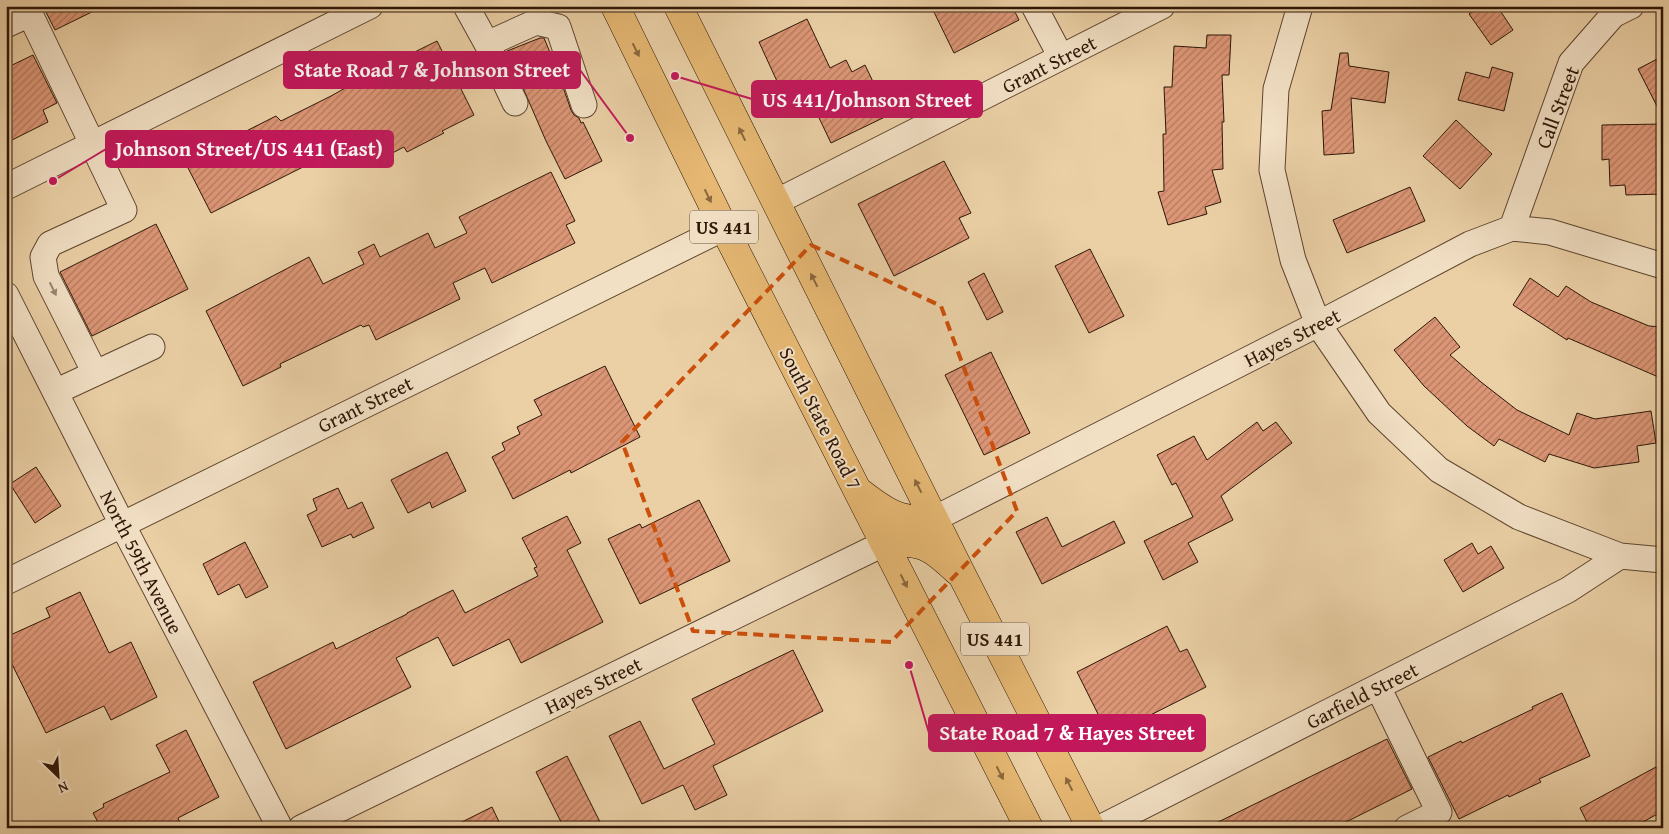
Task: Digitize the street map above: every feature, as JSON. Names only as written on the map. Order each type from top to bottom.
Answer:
[{"type":"main road","name":"South State Road 7","points":[[615,6],[724,228],[1029,828]]},
{"type":"main road","name":"US 441","points":[[678,6],[963,577],[1092,828]]},
{"type":"main road","points":[[858,491],[879,507],[897,516],[916,520],[934,519]]},
{"type":"main road","points":[[885,543],[903,541],[923,544],[941,556],[963,577]]},
{"type":"street","points":[[6,187],[92,144],[328,16],[370,6]]},
{"type":"street","points":[[466,6],[487,44],[515,103]]},
{"type":"street","points":[[1034,6],[1061,57]]},
{"type":"street","name":"Grant Street","points":[[776,202],[1162,6]]},
{"type":"street","points":[[1300,6],[1276,89],[1272,170],[1293,260],[1318,324],[1379,413],[1439,470],[1519,517],[1620,556],[1663,560]]},
{"type":"street","name":"Call Street","points":[[1512,228],[1571,63],[1614,15],[1631,6]]},
{"type":"street","points":[[6,25],[30,14],[124,210],[50,244],[43,257],[46,276],[95,373]]},
{"type":"street","points":[[487,44],[536,22],[558,27],[584,106]]},
{"type":"street","name":"Grant Street","points":[[6,582],[724,228]]},
{"type":"street","name":"Hayes Street","points":[[934,519],[1318,324],[1470,244],[1512,228],[1550,232],[1663,266]]},
{"type":"street","name":"North 59th Avenue","points":[[6,295],[122,524],[280,828]]},
{"type":"street","points":[[55,392],[152,347]]},
{"type":"street","name":"Hayes Street","points":[[301,828],[885,543]]},
{"type":"street","name":"Garfield Street","points":[[1100,828],[1568,590],[1620,556]]},
{"type":"street","points":[[1378,687],[1439,812],[1407,828]]},
{"type":"highlighted area","points":[[811,245],[941,306],[1017,511],[891,642],[693,631],[622,442]]},
{"type":"building","points":[[43,6],[104,6],[55,30]]},
{"type":"building","points":[[931,6],[1012,6],[1019,20],[954,53]]},
{"type":"building","points":[[1480,6],[1497,6],[1513,30],[1491,45],[1469,14]]},
{"type":"building","points":[[807,19],[830,68],[846,60],[852,72],[865,65],[889,115],[831,143],[801,80],[781,90],[759,42]]},
{"type":"building","points":[[1207,35],[1231,35],[1229,75],[1222,75],[1223,169],[1212,170],[1221,202],[1205,207],[1207,214],[1168,225],[1158,192],[1164,191],[1163,134],[1166,134],[1164,87],[1172,87],[1174,46],[1206,48]]},
{"type":"building","points":[[544,38],[571,110],[581,123],[583,122],[602,161],[565,179],[546,141],[507,51]]},
{"type":"building","points":[[437,41],[474,115],[407,152],[404,147],[377,161],[372,152],[362,157],[352,137],[301,162],[303,167],[211,213],[185,162],[276,116],[281,121]]},
{"type":"building","points":[[1340,53],[1348,53],[1349,66],[1389,72],[1385,103],[1351,98],[1354,153],[1324,155],[1322,111],[1331,110]]},
{"type":"building","points":[[33,55],[57,103],[43,110],[48,122],[6,143],[6,68]]},
{"type":"building","points":[[1663,56],[1663,118],[1638,69]]},
{"type":"building","points":[[1492,67],[1513,73],[1504,111],[1458,100],[1466,72],[1489,78]]},
{"type":"building","points":[[1456,120],[1492,154],[1460,189],[1423,156]]},
{"type":"building","points":[[1663,124],[1663,194],[1626,195],[1625,185],[1610,186],[1609,159],[1602,160],[1602,125]]},
{"type":"building","points":[[944,161],[971,213],[959,218],[969,238],[894,276],[858,204]]},
{"type":"building","points":[[551,172],[575,221],[566,225],[575,243],[492,283],[485,268],[453,283],[460,299],[376,340],[369,325],[363,327],[361,325],[280,364],[281,367],[243,386],[206,311],[309,257],[323,284],[364,264],[358,252],[374,244],[380,257],[428,233],[435,248],[467,233],[459,217]]},
{"type":"building","points":[[1410,187],[1425,221],[1347,253],[1333,220]]},
{"type":"building","points":[[156,224],[188,289],[92,336],[60,272]]},
{"type":"building","points":[[1090,249],[1124,316],[1089,333],[1055,266]]},
{"type":"building","points":[[984,273],[1003,312],[987,320],[968,282]]},
{"type":"building","points":[[1530,278],[1558,297],[1566,286],[1591,302],[1649,326],[1663,327],[1663,379],[1568,338],[1567,340],[1513,305]]},
{"type":"building","points":[[1435,317],[1460,347],[1450,355],[1517,410],[1569,435],[1577,413],[1595,419],[1651,411],[1656,443],[1637,446],[1639,462],[1594,468],[1549,454],[1545,462],[1499,439],[1494,446],[1467,426],[1424,386],[1394,350]]},
{"type":"building","points":[[991,352],[1030,433],[984,455],[945,375]]},
{"type":"building","points":[[605,366],[640,437],[571,473],[570,470],[513,499],[492,457],[505,450],[502,443],[520,434],[517,427],[542,415],[534,400]]},
{"type":"building","points":[[1257,422],[1263,431],[1276,422],[1292,443],[1221,496],[1233,520],[1188,543],[1198,562],[1163,580],[1144,541],[1193,517],[1176,483],[1172,485],[1157,455],[1194,436],[1207,460]]},
{"type":"building","points":[[447,452],[466,491],[432,508],[430,502],[408,513],[391,480]]},
{"type":"building","points":[[36,467],[61,506],[35,523],[10,484]]},
{"type":"building","points":[[338,488],[348,509],[362,502],[374,528],[353,538],[351,534],[322,547],[307,515],[317,510],[313,499]]},
{"type":"building","points":[[699,500],[730,561],[640,604],[608,539],[640,524],[642,528]]},
{"type":"building","points":[[567,516],[581,543],[567,550],[603,622],[521,663],[509,639],[453,666],[438,637],[396,658],[411,687],[286,749],[253,682],[333,642],[336,649],[453,590],[465,613],[538,576],[534,568],[537,567],[522,538]]},
{"type":"building","points":[[1047,517],[1062,547],[1114,521],[1125,543],[1042,584],[1016,532]]},
{"type":"building","points":[[245,542],[268,587],[246,598],[239,584],[218,595],[203,564]]},
{"type":"building","points":[[1472,543],[1478,554],[1491,546],[1504,568],[1463,592],[1444,560]]},
{"type":"building","points":[[80,592],[109,653],[131,642],[157,697],[111,720],[104,706],[46,733],[6,652],[6,637],[50,617],[46,608]]},
{"type":"building","points":[[1167,626],[1180,652],[1187,649],[1206,687],[1109,736],[1077,672]]},
{"type":"building","points":[[793,650],[823,711],[713,766],[727,795],[695,810],[683,785],[642,804],[609,736],[640,721],[664,769],[715,744],[692,699]]},
{"type":"building","points":[[1562,693],[1590,756],[1539,779],[1541,782],[1509,797],[1508,795],[1459,819],[1428,757],[1461,741],[1462,743]]},
{"type":"building","points":[[186,730],[219,797],[178,818],[182,828],[101,828],[93,813],[104,807],[103,804],[170,772],[156,745]]},
{"type":"building","points":[[1387,739],[1412,789],[1334,828],[1206,828]]},
{"type":"building","points":[[567,756],[603,828],[564,828],[536,772]]},
{"type":"building","points":[[1656,767],[1663,780],[1663,811],[1632,828],[1590,828],[1580,808]]},
{"type":"building","points":[[492,807],[502,828],[450,828]]},
{"type":"place","name":"US 441/Johnson Street","points":[[675,76]]},
{"type":"place","name":"State Road 7 & Johnson Street","points":[[630,138]]},
{"type":"place","name":"Johnson Street/US 441 (East)","points":[[53,181]]},
{"type":"place","name":"State Road 7 & Hayes Street","points":[[909,665]]}]
